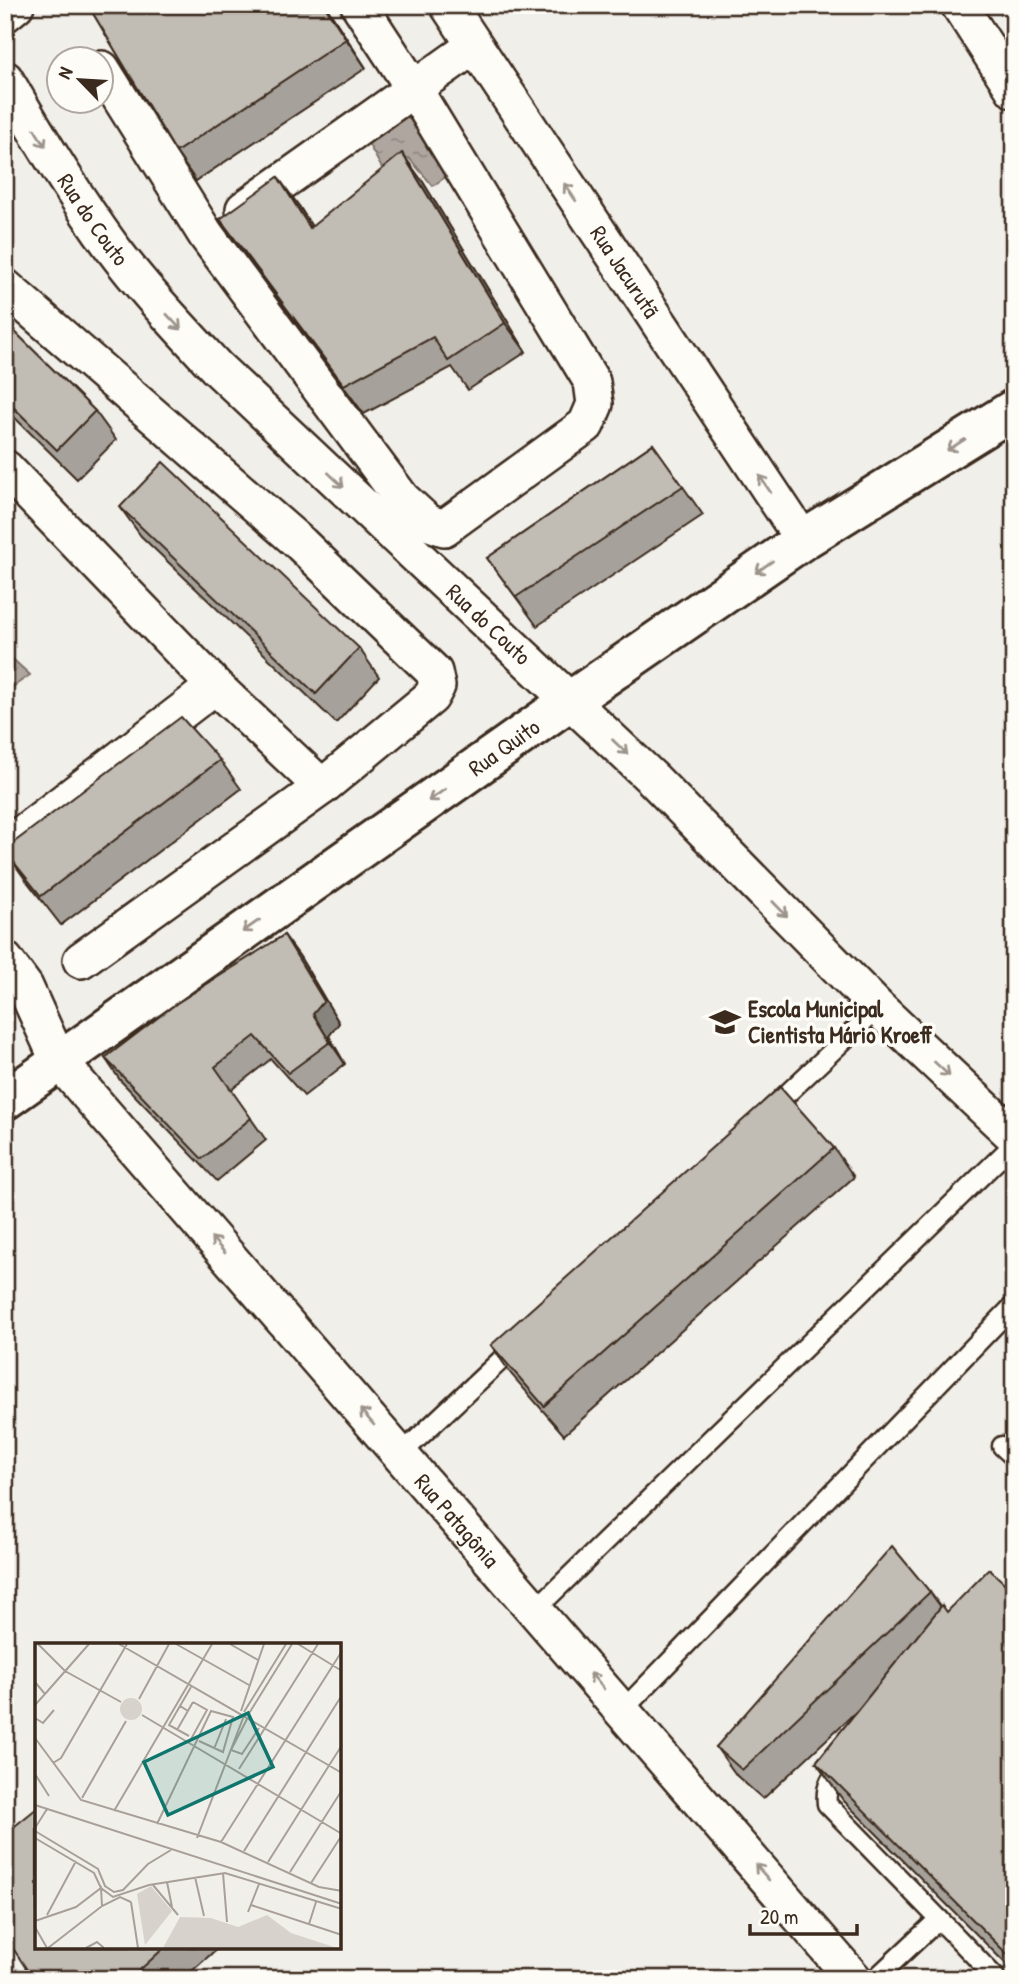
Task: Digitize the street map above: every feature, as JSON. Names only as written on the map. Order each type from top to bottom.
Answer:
[{"type":"street","points":[[5,14],[16,5]]},
{"type":"street","points":[[116,92],[206,235],[402,499],[427,522],[444,528],[458,521],[586,425],[595,404],[592,382],[414,89],[359,5]]},
{"type":"street","name":"Rua Jacurutã","points":[[448,5],[803,540]]},
{"type":"street","points":[[960,5],[1014,90]]},
{"type":"street","points":[[206,235],[474,46]]},
{"type":"street","name":"Rua do Couto","points":[[5,79],[40,139],[111,246],[158,305],[216,368],[654,780],[878,1008],[1014,1136]]},
{"type":"street","points":[[5,287],[301,544],[434,672],[437,686],[431,697],[322,787],[81,960]]},
{"type":"street","name":"Rua Quito","points":[[6,1098],[570,700],[803,540],[1014,409]]},
{"type":"street","points":[[8,477],[215,686],[322,787]]},
{"type":"street","points":[[5,847],[215,686]]},
{"type":"street","name":"Rua Patagônia","points":[[5,960],[25,987],[58,1060],[855,1979]]},
{"type":"lane","points":[[756,1123],[878,1008]]},
{"type":"lane","points":[[535,1610],[1014,1144]]},
{"type":"lane","points":[[622,1711],[1014,1306]]},
{"type":"lane","points":[[400,1455],[533,1331]]},
{"type":"lane","points":[[857,1749],[829,1780],[827,1804],[995,1978]]},
{"type":"lane","points":[[875,1979],[939,1919]]},
{"type":"water","points":[[403,107],[452,172],[433,186],[409,158],[383,170],[364,136]]},
{"type":"water","points":[[5,652],[30,675],[5,692]]},
{"type":"building","points":[[88,5],[324,5],[346,39],[176,152],[116,52],[116,46],[113,46]]},
{"type":"building","points":[[402,153],[505,323],[448,361],[433,337],[344,385],[220,219],[278,177],[310,228]]},
{"type":"building","points":[[5,322],[95,411],[57,450],[5,399]]},
{"type":"building","points":[[653,444],[683,486],[516,597],[487,558]]},
{"type":"building","points":[[163,462],[359,648],[316,694],[120,507]]},
{"type":"building","points":[[181,717],[220,760],[41,896],[5,849]]},
{"type":"building","points":[[284,935],[324,1001],[313,1014],[330,1042],[288,1073],[255,1036],[215,1067],[251,1118],[202,1159],[105,1058],[177,1003]]},
{"type":"building","points":[[780,1087],[834,1148],[544,1406],[491,1345]]},
{"type":"building","points":[[892,1546],[930,1592],[742,1770],[716,1747]]},
{"type":"building","points":[[989,1569],[1014,1592],[1014,1961],[816,1762],[942,1605],[947,1612]]},
{"type":"building","points":[[35,1810],[35,1949],[163,1949],[130,1979],[33,1979],[5,1936],[5,1834]]},
{"type":"place","name":"Escola Municipal Cientista Mário Kroeff","points":[[725,1022]]}]
